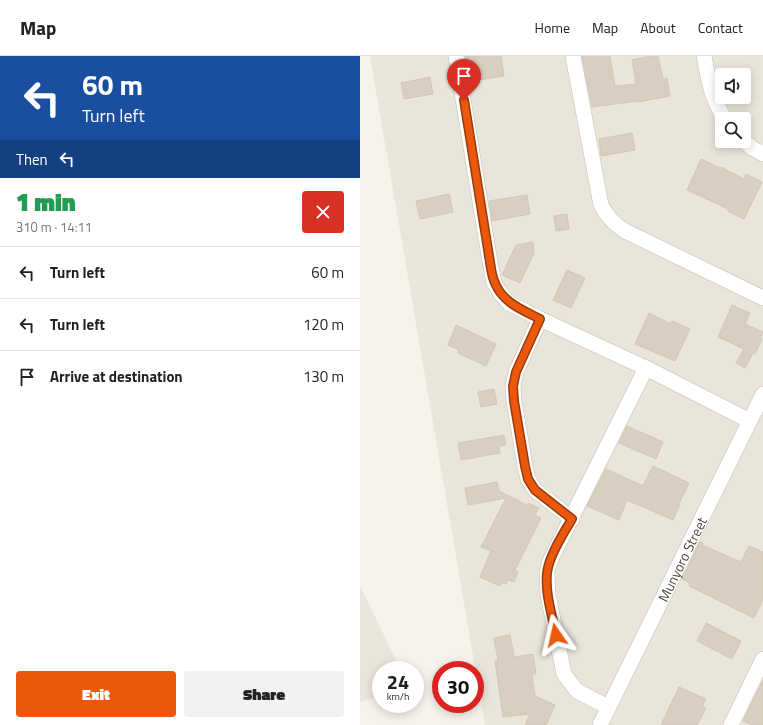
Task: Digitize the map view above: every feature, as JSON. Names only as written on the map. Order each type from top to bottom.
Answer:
[{"type":"street","points":[[456,56],[488,255],[494,283],[501,294],[509,303],[540,319],[646,368],[750,421]]},
{"type":"street","points":[[573,56],[600,205],[606,215],[613,223],[625,231],[763,298]]},
{"type":"street","points":[[704,56],[711,90],[721,112]]},
{"type":"street","points":[[751,147],[763,154]]},
{"type":"street","points":[[540,319],[516,372],[513,386],[514,401],[528,479],[535,490],[572,519]]},
{"type":"street","points":[[608,707],[577,691],[564,674],[548,595],[547,572],[550,561],[646,368]]},
{"type":"street","name":"Munyoro Street","points":[[600,725],[763,394]]},
{"type":"street","points":[[731,725],[763,659]]},
{"type":"shaded area","points":[[370,56],[763,56],[763,725],[485,725],[483,713],[484,661],[474,661]]},
{"type":"shaded area","points":[[360,586],[397,661],[372,661],[372,699],[360,702]]},
{"type":"building","points":[[466,56],[501,56],[504,76],[472,81],[471,76],[468,76]]},
{"type":"building","points":[[582,56],[610,56],[615,86],[636,84],[632,60],[658,56],[663,79],[667,78],[670,96],[638,102],[592,107]]},
{"type":"building","points":[[430,77],[433,94],[404,99],[401,83]]},
{"type":"building","points":[[632,133],[635,150],[601,156],[599,139]]},
{"type":"building","points":[[701,159],[744,179],[746,174],[762,182],[744,219],[728,211],[728,209],[687,190]]},
{"type":"building","points":[[449,194],[453,212],[420,219],[416,201]]},
{"type":"building","points":[[527,195],[530,214],[492,221],[489,201]]},
{"type":"building","points":[[567,214],[569,229],[556,231],[554,216]]},
{"type":"building","points":[[533,242],[534,253],[520,283],[502,275],[516,245]]},
{"type":"building","points":[[567,270],[585,278],[571,308],[553,300]]},
{"type":"building","points":[[732,305],[750,313],[745,324],[763,332],[760,338],[762,339],[755,354],[753,353],[745,368],[736,363],[744,349],[718,337]]},
{"type":"building","points":[[649,313],[671,324],[672,321],[690,329],[675,361],[635,344]]},
{"type":"building","points":[[456,325],[496,344],[486,366],[458,353],[459,350],[448,345]]},
{"type":"building","points":[[494,389],[497,404],[481,407],[478,392]]},
{"type":"building","points":[[627,426],[663,442],[656,459],[619,443]]},
{"type":"building","points":[[504,435],[506,445],[499,446],[500,453],[461,460],[458,443]]},
{"type":"building","points":[[653,466],[689,483],[673,520],[627,500],[619,520],[587,506],[606,469],[643,486]]},
{"type":"building","points":[[497,482],[499,491],[527,505],[528,503],[539,508],[535,515],[541,518],[515,570],[518,572],[514,582],[508,580],[506,584],[501,582],[500,586],[480,577],[491,551],[481,547],[506,498],[468,505],[465,488]]},
{"type":"building","points":[[700,542],[703,543],[702,545],[741,562],[749,546],[763,552],[763,600],[754,618],[689,586],[690,583],[682,579]]},
{"type":"building","points":[[706,623],[741,641],[732,659],[697,641]]},
{"type":"building","points":[[510,635],[514,657],[533,654],[536,674],[532,674],[535,696],[555,705],[546,725],[525,725],[530,714],[503,717],[495,661],[498,660],[494,638]]},
{"type":"building","points":[[763,680],[763,725],[752,725],[743,721]]},
{"type":"building","points":[[679,687],[706,699],[702,707],[706,708],[697,725],[661,725]]},
{"type":"route","points":[[464,100],[494,283],[509,303],[540,319],[516,372],[513,386],[514,401],[528,479],[535,490],[572,519],[550,561],[547,572],[548,595],[556,635]]}]
